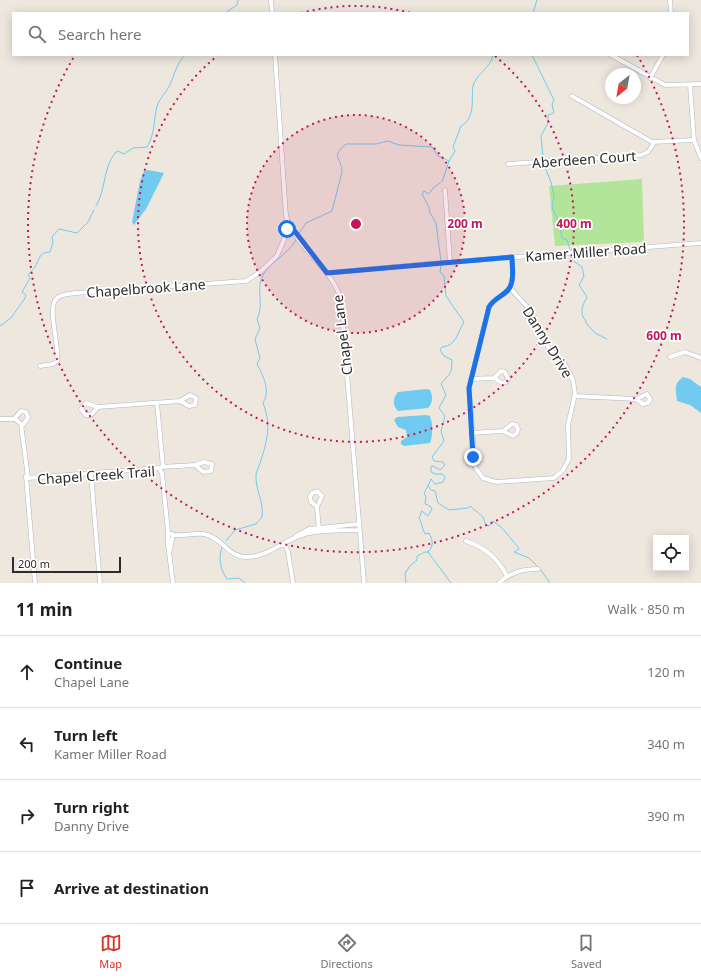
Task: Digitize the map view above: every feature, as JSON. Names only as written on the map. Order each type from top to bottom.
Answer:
[{"type":"street","points":[[271,0],[272,12]]},
{"type":"street","points":[[670,0],[671,12]]},
{"type":"street","name":"Chapel Lane","points":[[275,56],[286,216],[297,238],[327,273],[336,287],[341,300],[364,583]]},
{"type":"street","points":[[613,56],[665,85],[701,84]]},
{"type":"street","points":[[650,78],[662,56]]},
{"type":"street","points":[[690,85],[694,140],[701,158]]},
{"type":"street","points":[[572,96],[654,143],[694,140]]},
{"type":"street","name":"Aberdeen Court","points":[[508,164],[641,155],[648,152],[654,143]]},
{"type":"street","points":[[445,190],[450,262]]},
{"type":"street","name":"Chapelbrook Lane","points":[[40,366],[53,364],[57,360],[52,309],[57,298],[76,293],[246,280],[260,272],[277,256],[290,225]]},
{"type":"street","name":"Kamer Miller Road","points":[[327,273],[701,243]]},
{"type":"street","points":[[510,288],[512,277],[512,257]]},
{"type":"street","name":"Danny Drive","points":[[510,288],[531,311],[548,347],[567,367],[573,380],[574,396],[568,425],[569,459],[563,470],[554,478],[501,482],[487,480],[475,467],[469,398],[470,379],[489,307],[495,299],[510,288]]},
{"type":"street","points":[[670,357],[685,352],[701,358]]},
{"type":"street","points":[[470,379],[494,378]]},
{"type":"street","points":[[574,396],[636,399]]},
{"type":"street","points":[[98,407],[180,401]]},
{"type":"street","points":[[157,403],[163,467]]},
{"type":"street","name":"Chapel Creek Trail","points":[[14,419],[21,411],[26,412],[28,418],[22,426],[26,474],[28,478],[33,479],[156,468],[162,471],[168,532]]},
{"type":"street","points":[[0,419],[14,419],[20,422],[22,426]]},
{"type":"street","points":[[471,433],[503,431]]},
{"type":"street","points":[[156,468],[195,465]]},
{"type":"street","points":[[26,474],[35,583]]},
{"type":"street","points":[[91,474],[100,583]]},
{"type":"street","points":[[317,507],[319,530]]},
{"type":"street","points":[[168,532],[173,535],[196,533],[209,535],[220,541],[235,554],[247,557],[264,554],[294,537],[319,530],[359,524]]},
{"type":"street","points":[[319,530],[360,530]]},
{"type":"street","points":[[168,532],[173,583]]},
{"type":"street","points":[[170,555],[173,535]]},
{"type":"street","points":[[466,541],[479,546],[492,555],[507,576]]},
{"type":"street","points":[[284,543],[288,552],[293,583]]},
{"type":"street","points":[[499,583],[507,576],[519,571],[538,569]]},
{"type":"green space","points":[[642,179],[644,242],[555,246],[549,186]]},
{"type":"water","points":[[148,170],[164,173],[146,209],[134,225],[132,222],[140,181],[144,171]]},
{"type":"water","points":[[683,377],[690,379],[701,387],[701,413],[690,405],[677,401],[676,385]]},
{"type":"water","points":[[426,389],[430,390],[432,395],[432,402],[428,408],[398,411],[396,409],[394,402],[398,392]]},
{"type":"water","points":[[430,416],[432,422],[430,443],[404,446],[401,444],[401,441],[407,437],[406,430],[398,427],[394,420],[397,417]]},
{"type":"waterway","points":[[226,12],[237,5],[238,0]]},
{"type":"waterway","points":[[533,12],[537,0]]},
{"type":"waterway","points":[[96,206],[102,193],[108,165],[115,153],[118,151],[124,154],[133,148],[147,147],[153,131],[158,104],[167,90],[179,63],[184,56]]},
{"type":"waterway","points":[[442,182],[449,161],[455,151],[453,147],[461,126],[466,122],[471,113],[473,86],[477,78],[492,60],[493,56]]},
{"type":"waterway","points":[[532,56],[554,100],[552,104],[554,113],[548,115],[548,123],[541,136],[543,157]]},
{"type":"waterway","points":[[298,235],[306,223],[332,211],[342,172],[338,155],[341,148],[346,144],[376,144],[388,141],[399,145],[432,147],[438,156],[449,161]]},
{"type":"waterway","points":[[544,165],[551,182],[554,196],[552,208],[558,220],[562,238],[567,240],[570,249]]},
{"type":"waterway","points":[[440,183],[434,187],[429,194],[424,191],[422,194],[436,223],[441,261]]},
{"type":"waterway","points":[[0,326],[11,318],[25,298],[26,295],[22,292],[30,278],[28,275],[35,267],[41,255],[46,252],[50,252],[53,242],[52,237],[59,229],[77,233],[88,222],[94,210]]},
{"type":"waterway","points":[[226,541],[235,530],[256,524],[262,517],[262,506],[256,474],[261,462],[268,431],[268,424],[263,403],[266,388],[264,378],[257,364],[260,358],[255,339],[260,328],[257,319],[260,309],[260,284],[261,279],[267,269],[288,250],[296,240]]},
{"type":"waterway","points":[[570,255],[575,262],[582,267],[584,276],[579,285],[587,297],[583,306],[582,315],[586,323],[595,333],[607,339]]},
{"type":"waterway","points":[[441,265],[440,272],[444,276],[446,296],[464,322],[453,342],[442,347],[440,350],[444,356],[452,360],[452,365],[450,374],[441,384],[446,395],[439,408],[445,416],[441,431],[444,441],[432,457],[434,461],[443,462],[445,465],[440,470],[433,466],[431,467],[431,472],[435,474],[442,474],[445,477],[443,482],[435,484],[431,479],[428,486],[431,490],[435,491],[438,503],[449,510],[468,508],[470,506],[483,517],[486,525],[489,526],[493,521],[502,528],[518,547],[519,549],[514,552],[529,558],[537,566]]},
{"type":"waterway","points":[[406,583],[405,573],[417,560],[417,556],[428,552],[432,545],[429,533],[425,534],[419,518],[422,511],[428,516],[432,509],[430,506],[425,504],[426,497],[424,493],[428,486]]},
{"type":"waterway","points":[[222,547],[220,563],[227,579],[239,578],[245,583]]},
{"type":"waterway","points":[[428,552],[451,583]]},
{"type":"waterway","points":[[541,570],[550,583]]},
{"type":"route","points":[[287,229],[290,225],[296,236],[327,273],[346,270],[512,257],[512,277],[510,288],[493,301],[489,307],[470,379],[469,398],[473,457]]}]
